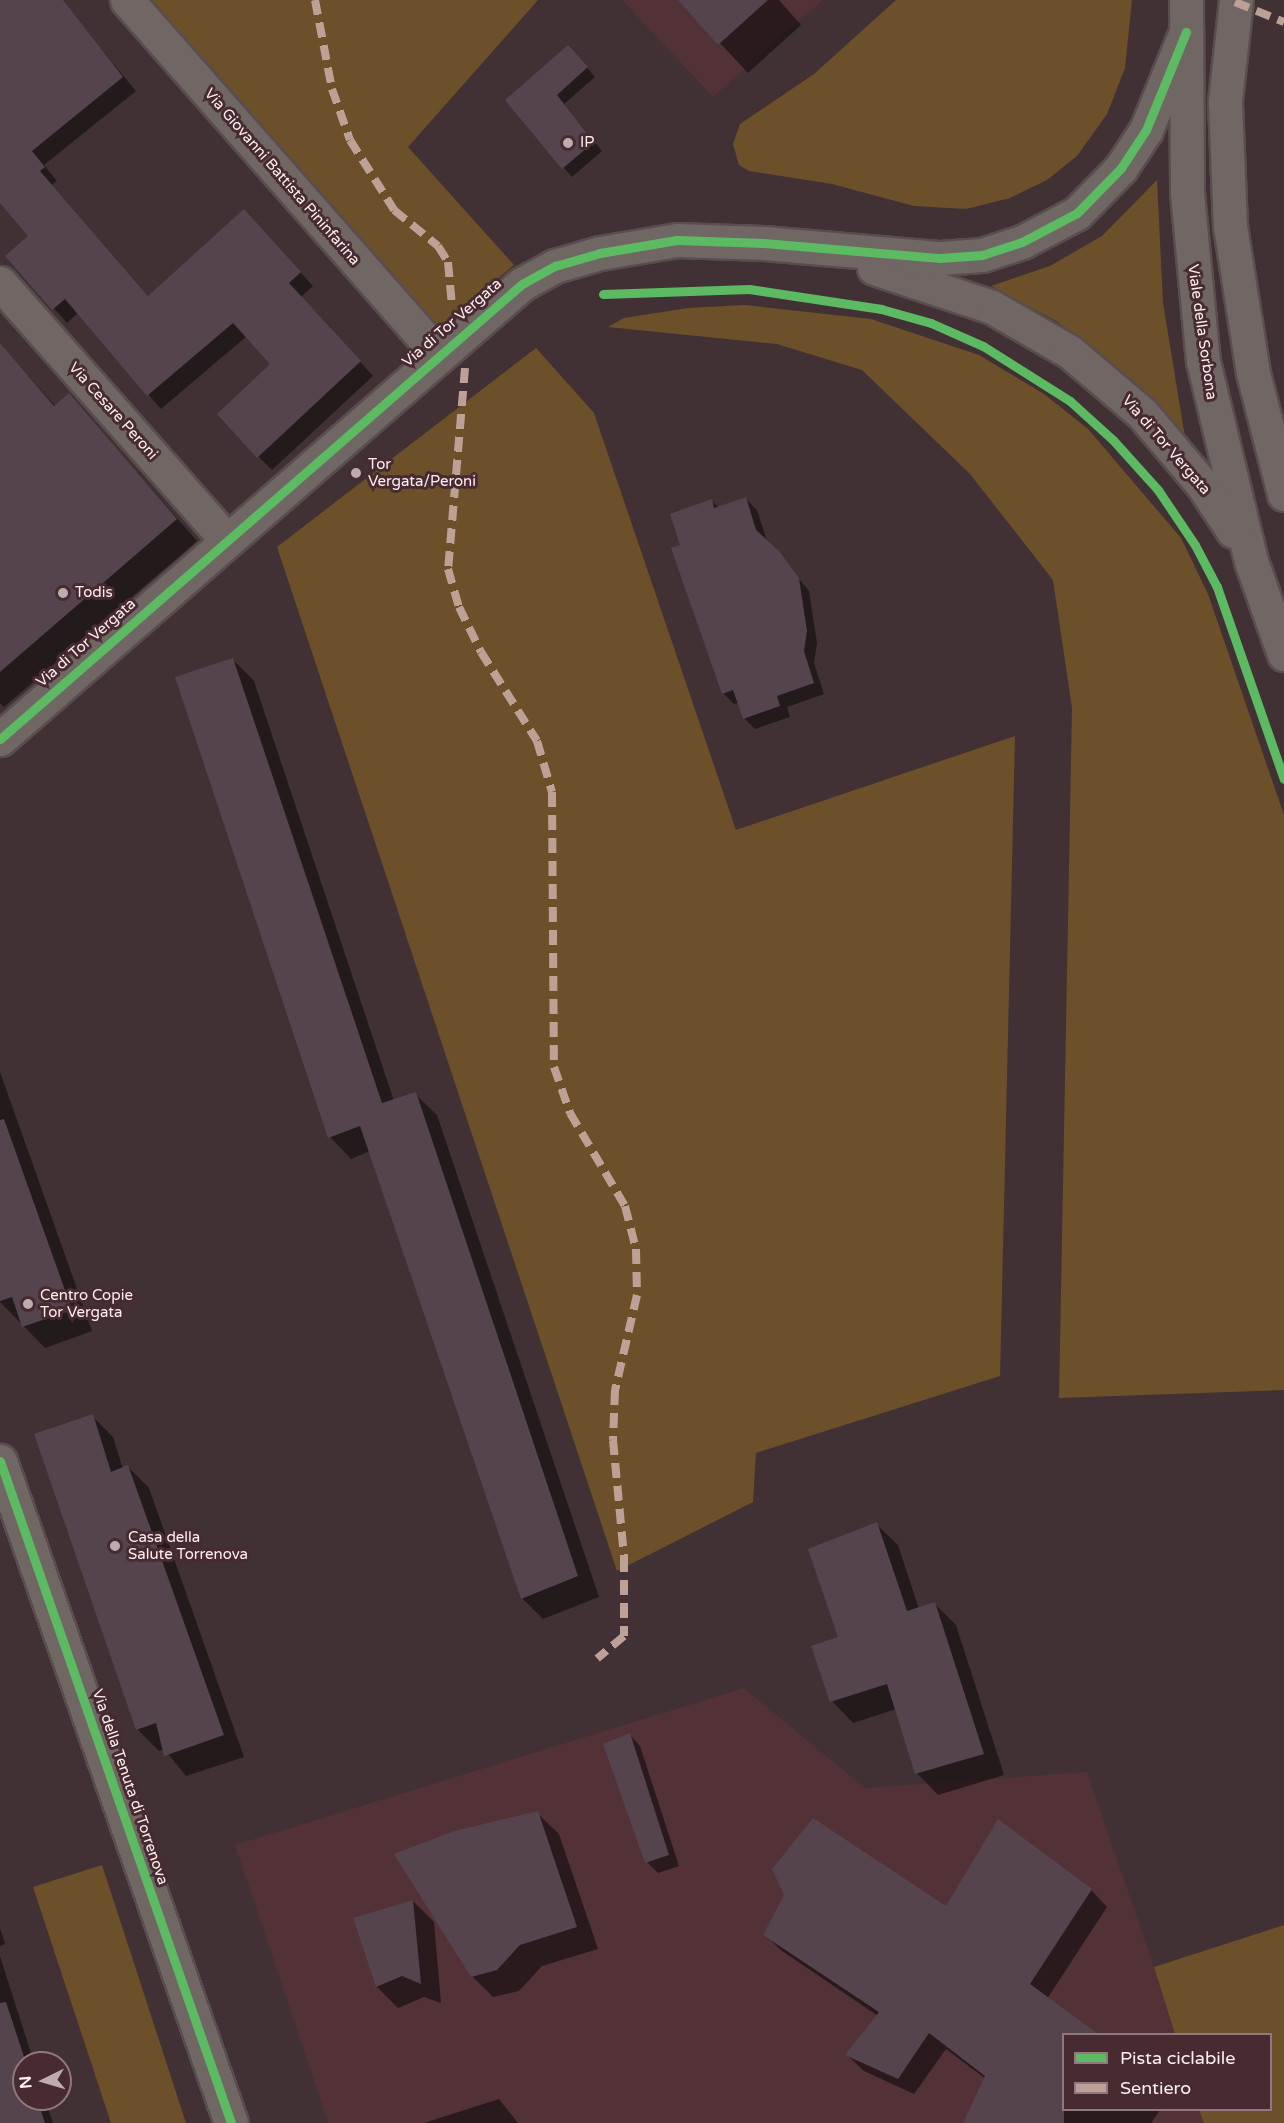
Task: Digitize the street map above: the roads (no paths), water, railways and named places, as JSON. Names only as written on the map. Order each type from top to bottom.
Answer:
[{"type":"street","name":"Via Giovanni Battista Pininfarina","points":[[127,0],[438,354]]},
{"type":"street","name":"Viale della Sorbona","points":[[1186,0],[1185,137],[1193,280],[1212,407],[1251,561],[1284,654]]},
{"type":"street","points":[[1236,0],[1226,102],[1230,226],[1253,373],[1284,494]]},
{"type":"street","name":"Via di Tor Vergata","points":[[0,739],[438,354],[522,284],[555,266],[618,248],[677,240],[940,258],[982,255],[1022,242],[1059,225],[1092,200],[1136,148],[1186,32]]},
{"type":"street","name":"Via di Tor Vergata","points":[[831,250],[992,307],[1070,352],[1120,391],[1161,435],[1202,484],[1251,561]]},
{"type":"street","name":"Via Cesare Peroni","points":[[0,283],[226,539]]},
{"type":"street","name":"Via della Tenuta di Torrenova","points":[[0,1461],[231,2123]]},
{"type":"place","name":"IP","points":[[568,143]]},
{"type":"place","name":"Tor Vergata/Peroni","points":[[356,473]]},
{"type":"place","name":"Todis","points":[[63,593]]},
{"type":"place","name":"Centro Copie Tor Vergata","points":[[28,1304]]},
{"type":"place","name":"Casa della Salute Torrenova","points":[[115,1546]]}]
